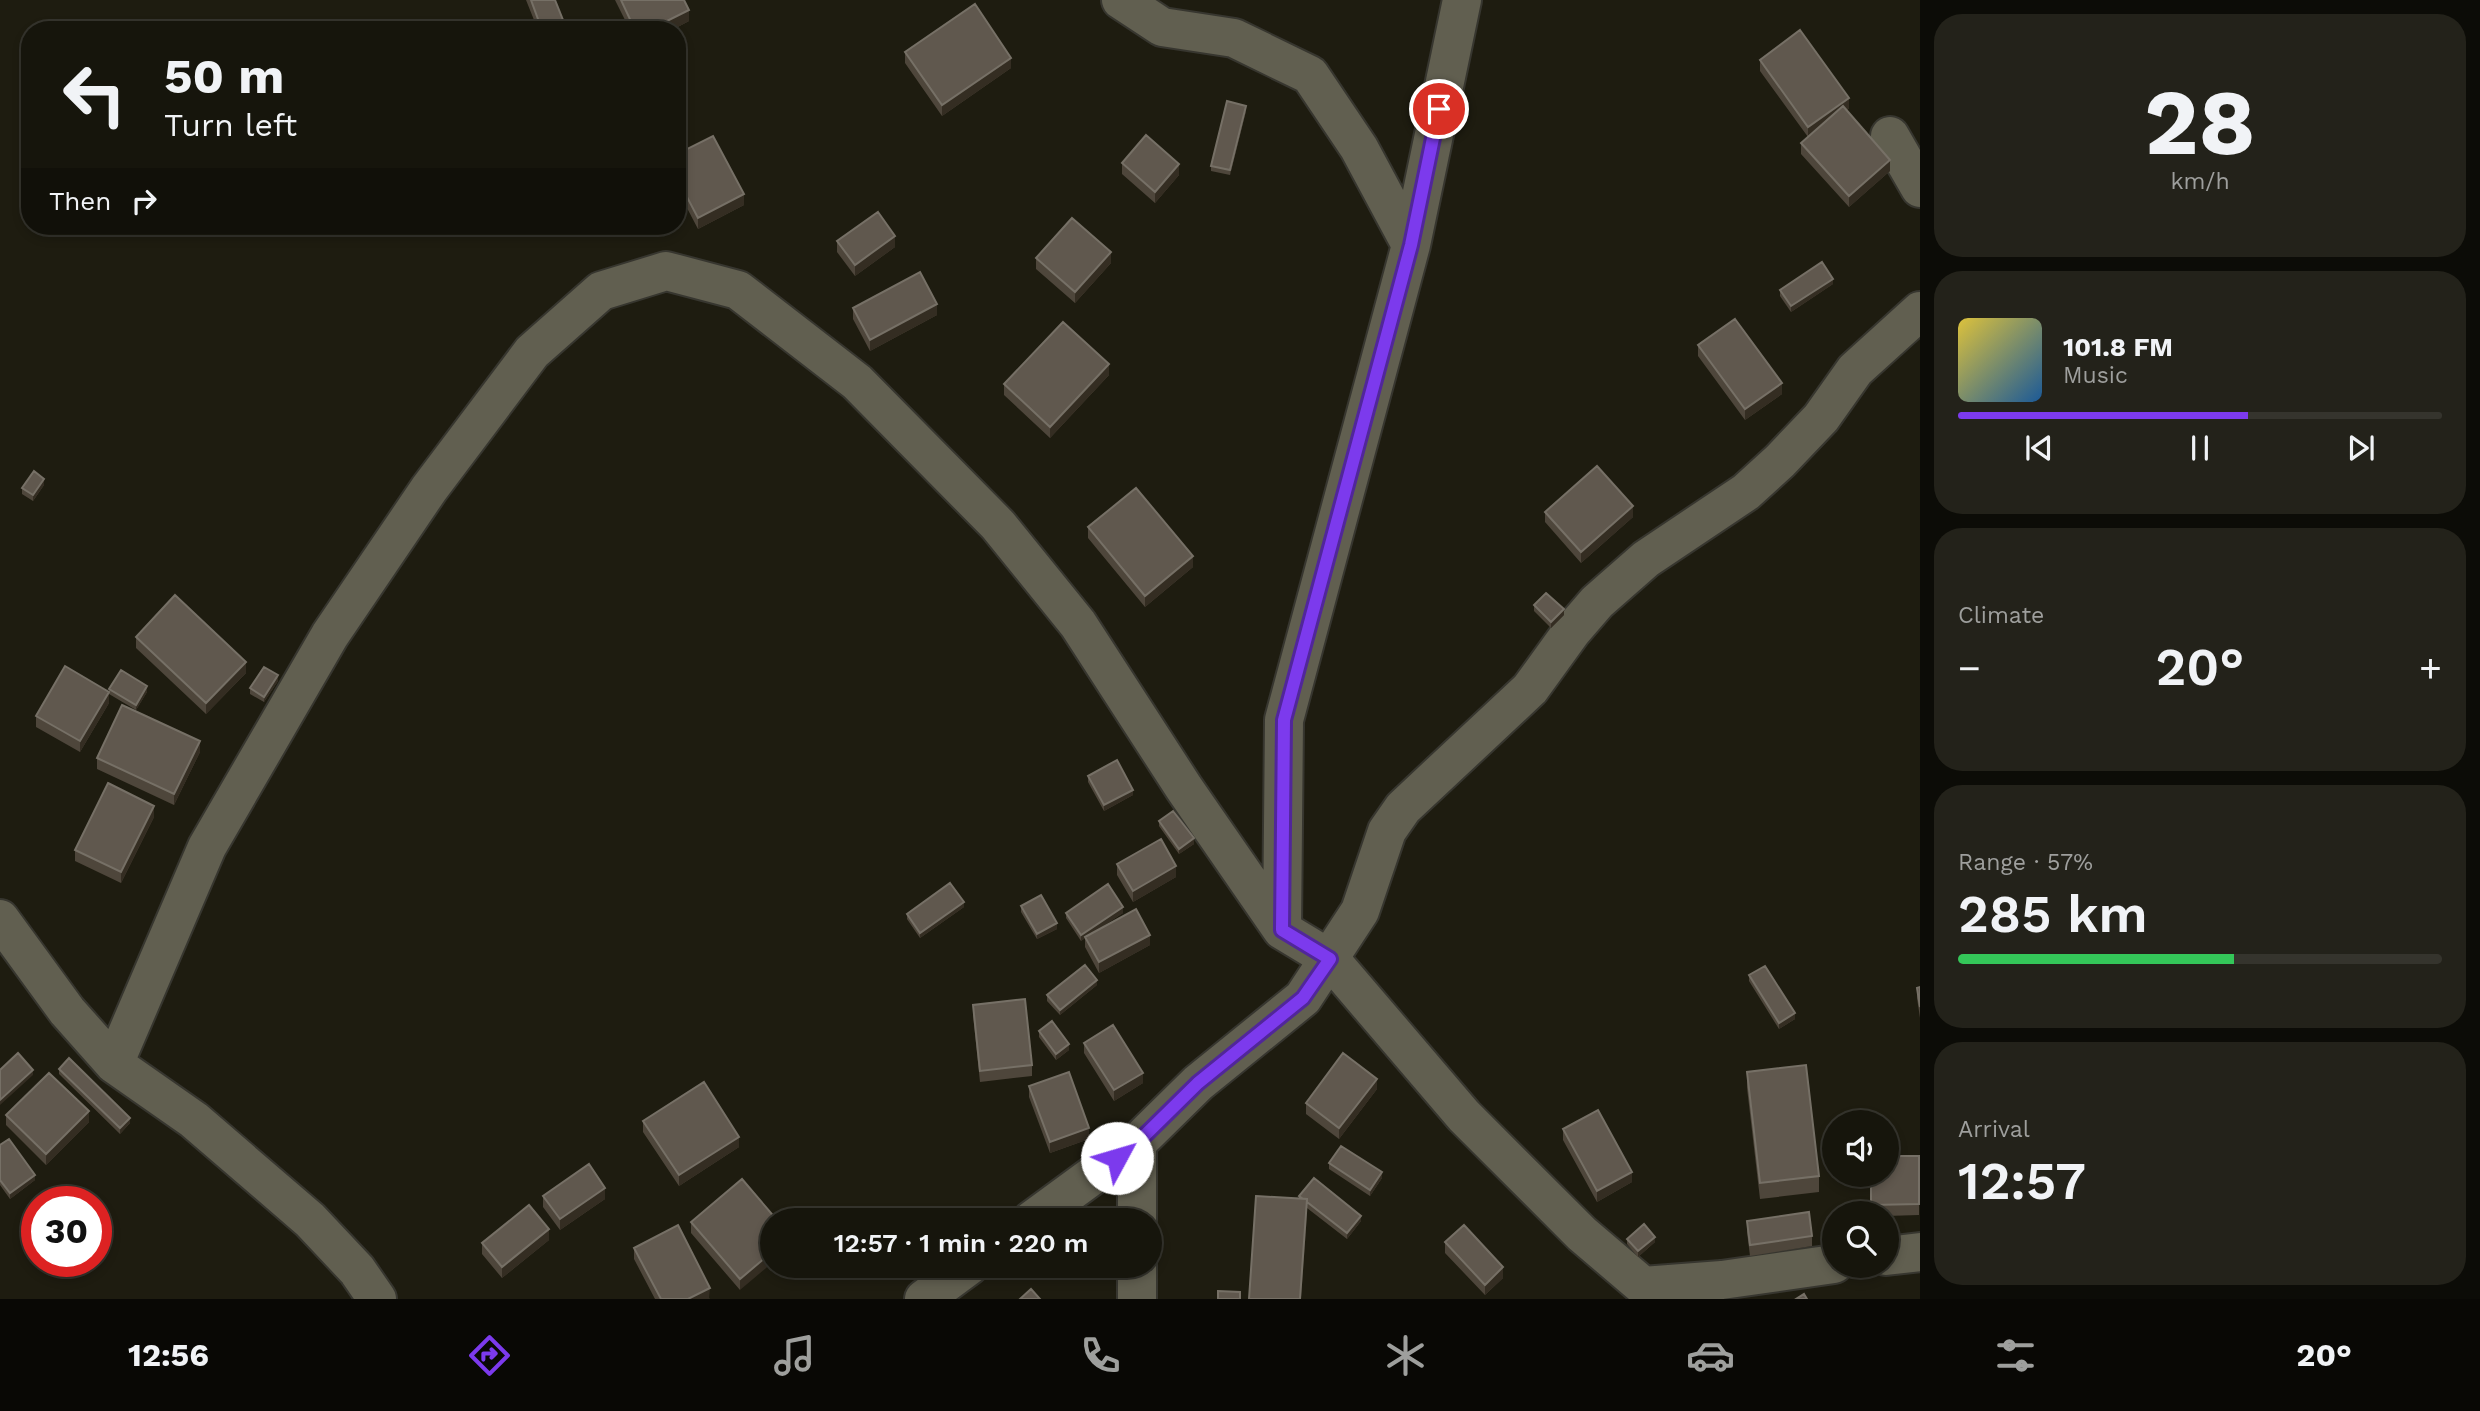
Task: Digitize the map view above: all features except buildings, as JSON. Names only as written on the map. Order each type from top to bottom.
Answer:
[{"type":"street","points":[[1121,0],[1162,27],[1234,38],[1310,75],[1359,148],[1411,245]]},
{"type":"street","points":[[1282,930],[1284,720],[1411,245],[1462,0]]},
{"type":"street","points":[[1890,136],[1920,188]]},
{"type":"street","points":[[114,1063],[207,847],[330,635],[429,489],[532,352],[601,291],[666,271],[738,290],[857,382],[998,526],[1078,624],[1184,788],[1282,930],[1330,959],[1464,1116],[1582,1234],[1648,1292],[1822,1266]]},
{"type":"street","points":[[1048,1208],[1137,1143],[1198,1083],[1303,998],[1360,911],[1387,831],[1403,808],[1530,689],[1572,631],[1597,602],[1646,559],[1755,484],[1821,418],[1855,370],[1920,311]]},
{"type":"street","points":[[0,919],[67,1011],[114,1063],[194,1120],[310,1220],[357,1270],[377,1299]]},
{"type":"street","points":[[1137,1143],[1137,1208]]},
{"type":"street","points":[[1899,1254],[1920,1252]]},
{"type":"street","points":[[924,1299],[952,1278]]},
{"type":"street","points":[[1137,1278],[1137,1299]]},
{"type":"route","points":[[1117,1158],[1137,1143],[1198,1083],[1303,998],[1330,959],[1282,930],[1284,720],[1411,245],[1439,109]]}]
